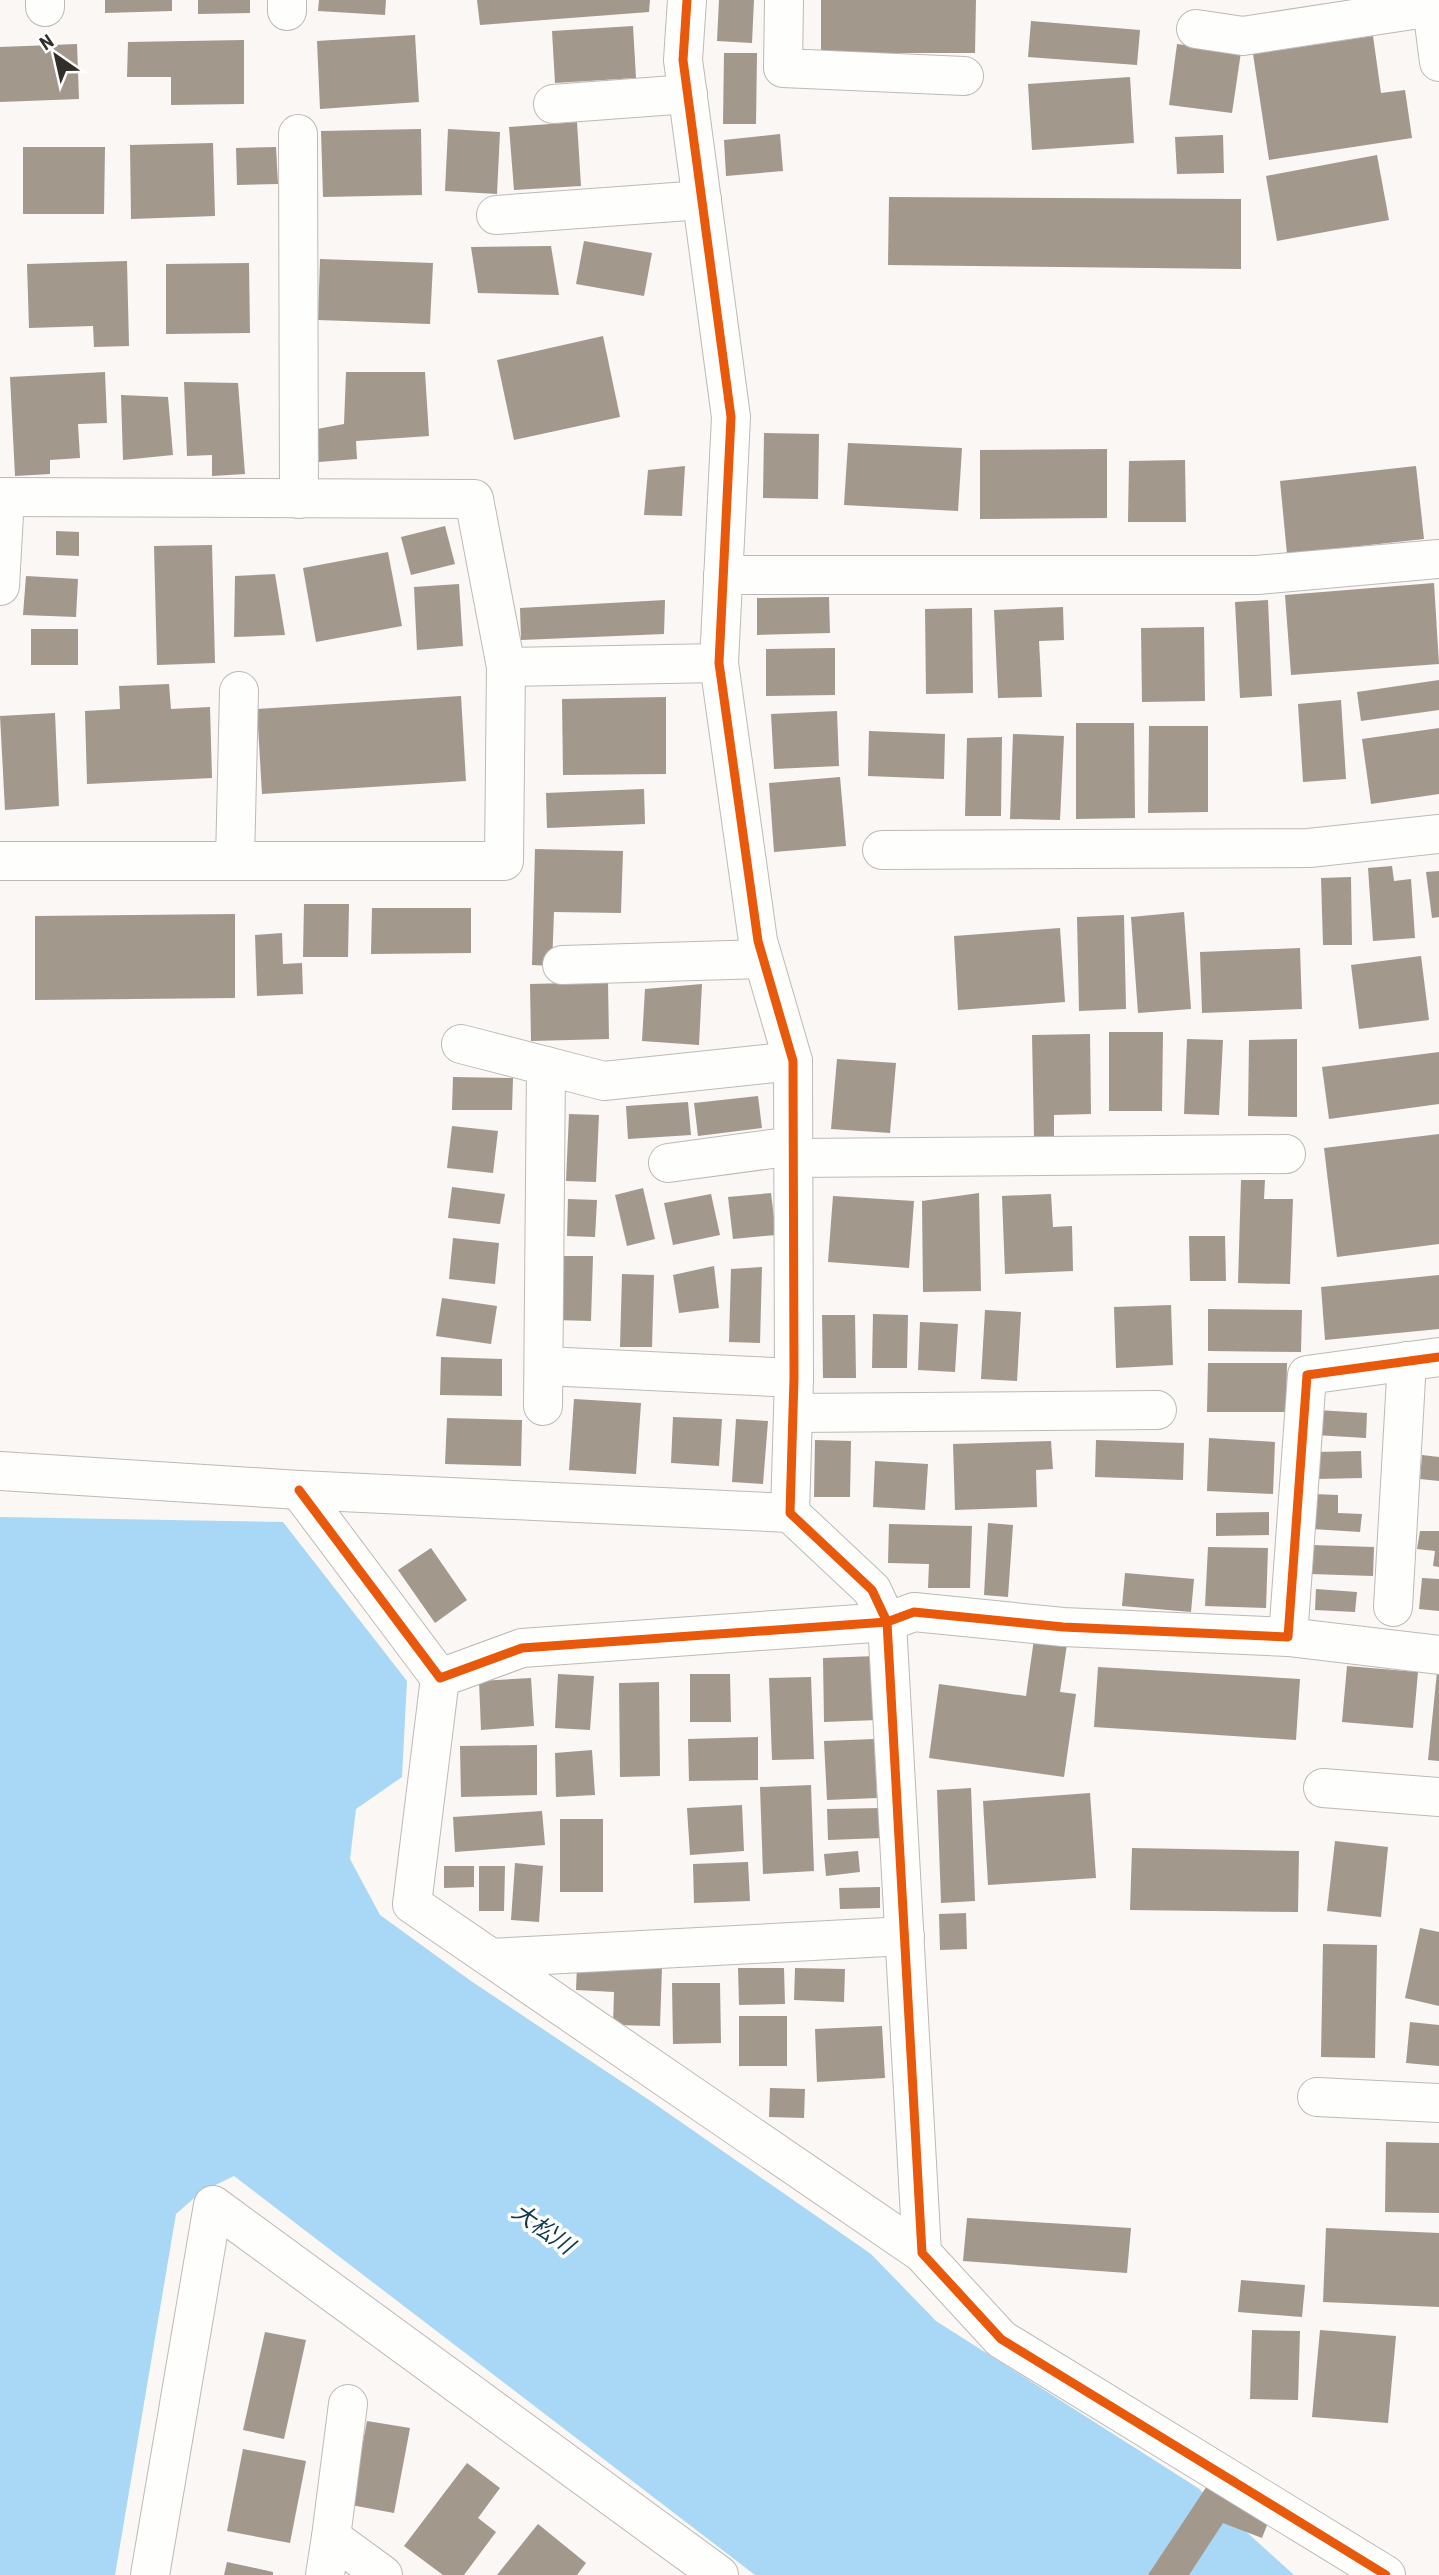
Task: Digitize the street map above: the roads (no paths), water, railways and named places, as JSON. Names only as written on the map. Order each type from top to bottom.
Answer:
[{"type":"street","points":[[687,0],[683,60],[731,418],[719,663],[763,959],[793,1061],[794,1396],[790,1513]]},
{"type":"street","points":[[784,0],[783,68],[964,76]]},
{"type":"street","points":[[1196,29],[1243,36],[1432,3],[1439,62]]},
{"type":"street","points":[[553,104],[688,94]]},
{"type":"street","points":[[298,134],[299,499]]},
{"type":"street","points":[[496,215],[702,200]]},
{"type":"street","points":[[0,586],[2,497],[474,499],[506,667],[504,861],[0,861],[0,890]]},
{"type":"street","points":[[723,575],[1257,575],[1439,559]]},
{"type":"street","points":[[506,667],[719,663]]},
{"type":"street","points":[[235,861],[239,691]]},
{"type":"street","points":[[882,850],[1309,848],[1439,834]]},
{"type":"street","points":[[562,965],[763,959]]},
{"type":"street","points":[[461,1044],[604,1081],[793,1061]]},
{"type":"street","points":[[543,1406],[546,1066]]},
{"type":"street","points":[[668,1163],[793,1152],[1286,1154]]},
{"type":"street","points":[[1288,1637],[1307,1376],[1423,1359],[1394,1607]]},
{"type":"street","points":[[545,1366],[794,1396],[1157,1410]]},
{"type":"street","points":[[0,1471],[299,1490],[790,1513],[872,1590],[887,1622],[922,2253]]},
{"type":"street","points":[[299,1490],[440,1678],[412,1905],[922,2253],[1001,2339],[1386,2575]]},
{"type":"street","points":[[440,1678],[522,1648],[887,1622],[914,1612],[1063,1627],[1288,1637],[1439,1655]]},
{"type":"street","points":[[1323,1788],[1439,1797]]},
{"type":"street","points":[[491,1958],[905,1936]]},
{"type":"street","points":[[1317,2097],[1439,2104]]},
{"type":"street","points":[[150,2575],[213,2205],[719,2575]]},
{"type":"street","points":[[325,2575],[348,2404]]},
{"type":"street","points":[[331,2537],[383,2575]]},
{"type":"water","name":"大松川","points":[[0,1517],[283,1522],[407,1681],[402,1777],[356,1809],[350,1859],[380,1915],[471,1981],[871,2254],[936,2321],[1198,2488],[1294,2575],[755,2575],[234,2176],[201,2192],[176,2214],[115,2575],[0,2575]]}]
